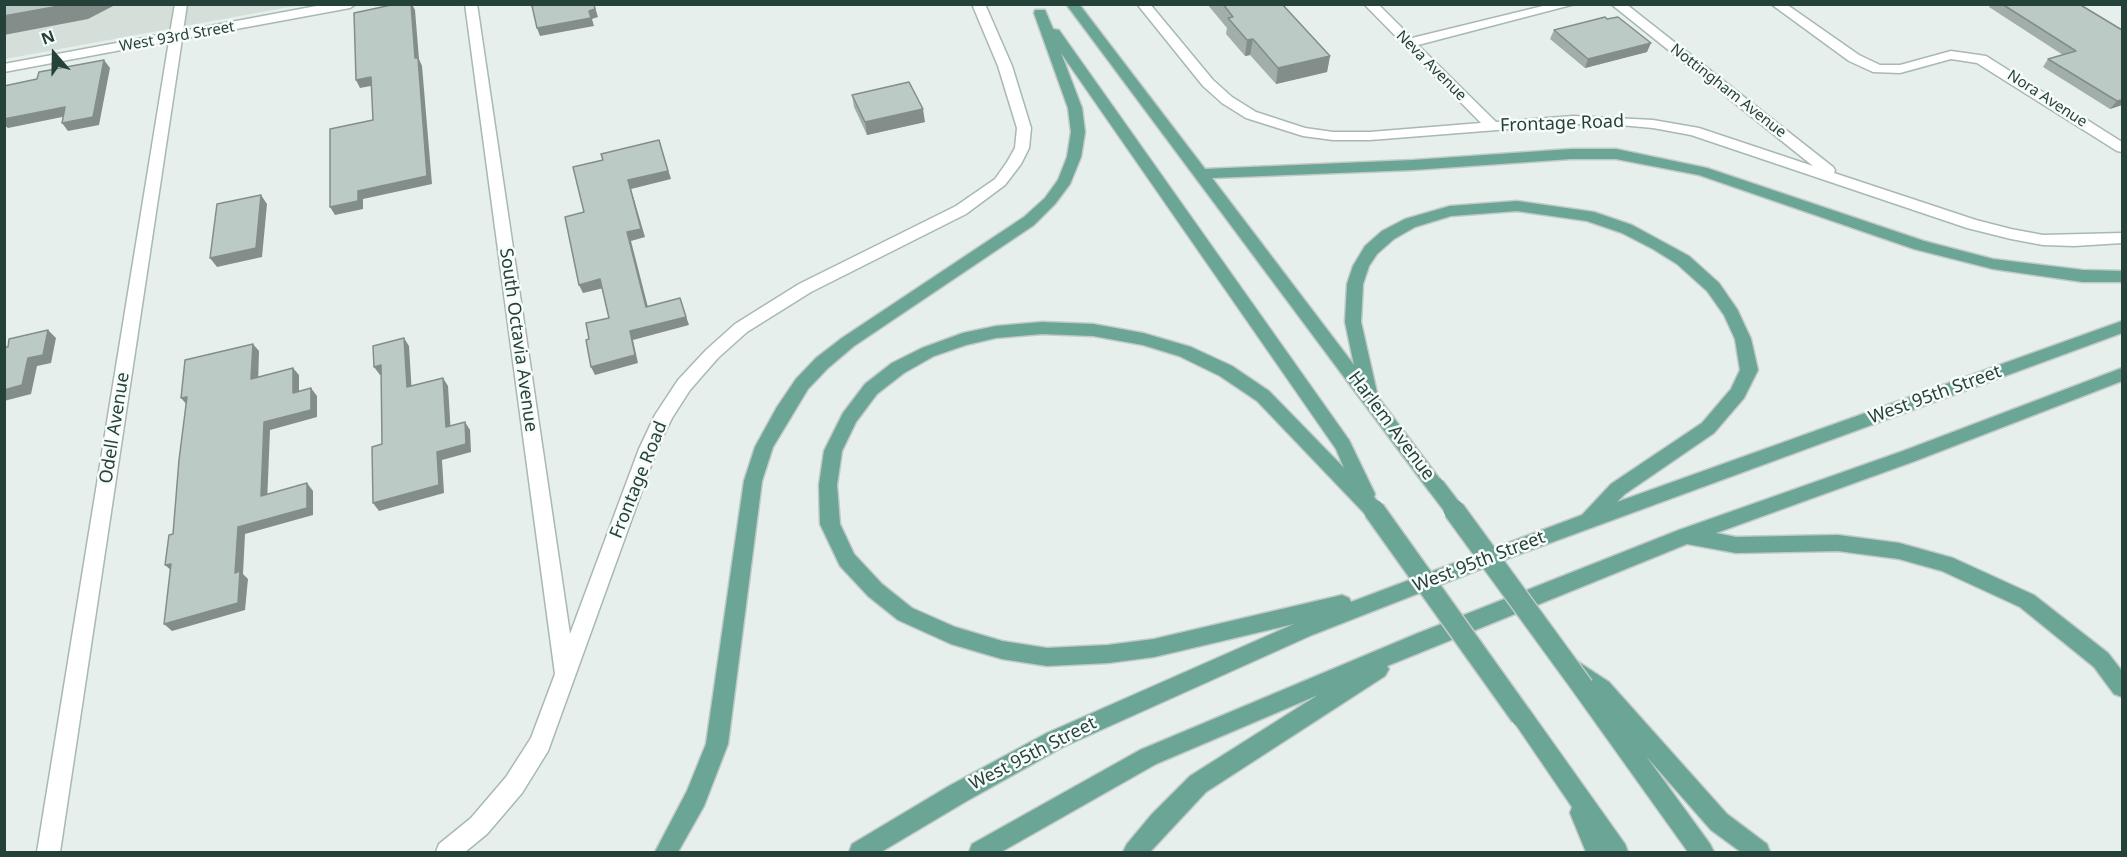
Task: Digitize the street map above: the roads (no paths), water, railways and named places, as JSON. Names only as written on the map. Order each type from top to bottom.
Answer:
[{"type":"main road","name":"Harlem Avenue","points":[[1072,4],[1370,396],[1702,852]]},
{"type":"main road","points":[[1037,9],[1342,445],[1373,509]]},
{"type":"main road","points":[[666,852],[696,798],[717,744],[753,481],[764,447],[783,411],[802,384],[822,363],[848,342],[1029,221],[1050,201],[1065,182],[1074,157],[1078,132],[1075,108],[1037,9]]},
{"type":"main road","points":[[1199,174],[1413,165],[1571,154],[1616,154],[1702,171],[1920,245],[1993,264],[2084,276],[2122,276]]},
{"type":"main road","points":[[1370,396],[1353,322],[1355,284],[1361,266],[1371,250],[1389,235],[1410,223],[1450,211],[1517,206],[1588,216],[1627,229],[1659,245],[1683,260],[1713,287],[1731,313],[1743,339],[1749,370],[1738,393],[1708,429],[1618,489],[1587,521]]},
{"type":"main road","name":"West 95th Street","points":[[860,852],[957,794],[1055,740],[1223,663],[1402,590],[2122,327]]},
{"type":"main road","points":[[1402,590],[1154,648],[1107,654],[1047,657],[1002,650],[951,635],[905,614],[875,590],[847,560],[830,524],[828,485],[833,451],[849,418],[871,389],[898,368],[928,352],[963,339],[996,332],[1042,328],[1093,330],[1143,339],[1185,351],[1226,370],[1263,396],[1373,509],[1617,852]]},
{"type":"main road","points":[[980,852],[1148,757],[1423,641],[1686,536],[1909,456],[2122,374]]},
{"type":"main road","points":[[1686,536],[1736,545],[1838,543],[1899,551],[1946,564],[2027,601],[2101,660],[2122,687]]},
{"type":"main road","points":[[1134,852],[1198,784],[1423,641]]},
{"type":"main road","points":[[1563,661],[1601,689],[1719,822],[1759,852]]},
{"type":"main road","points":[[1570,786],[1597,852]]},
{"type":"street","name":"Odell Avenue","points":[[48,852],[181,4]]},
{"type":"street","name":"West 93rd Street","points":[[4,68],[350,4]]},
{"type":"street","name":"South Octavia Avenue","points":[[471,4],[565,675]]},
{"type":"street","name":"Frontage Road","points":[[447,852],[479,826],[514,785],[540,744],[648,449],[664,415],[684,385],[712,354],[749,323],[804,288],[961,210],[1000,182],[1014,164],[1022,148],[1024,128],[1005,66],[978,4]]},
{"type":"street","name":"Frontage Road","points":[[1143,4],[1214,89],[1251,115],[1276,125],[1333,136],[1370,136],[1573,120],[1610,120],[1653,124],[1694,131],[1972,224],[2011,234],[2043,240],[2074,242],[2122,238]]},
{"type":"street","name":"Neva Avenue","points":[[1370,4],[1493,127]]},
{"type":"street","points":[[1408,43],[1569,4]]},
{"type":"street","name":"Nottingham Avenue","points":[[1617,4],[1838,178]]},
{"type":"street","name":"Nora Avenue","points":[[1777,4],[1854,58],[1878,69],[1893,71],[1951,54],[1970,56],[2000,69],[2122,148]]}]
